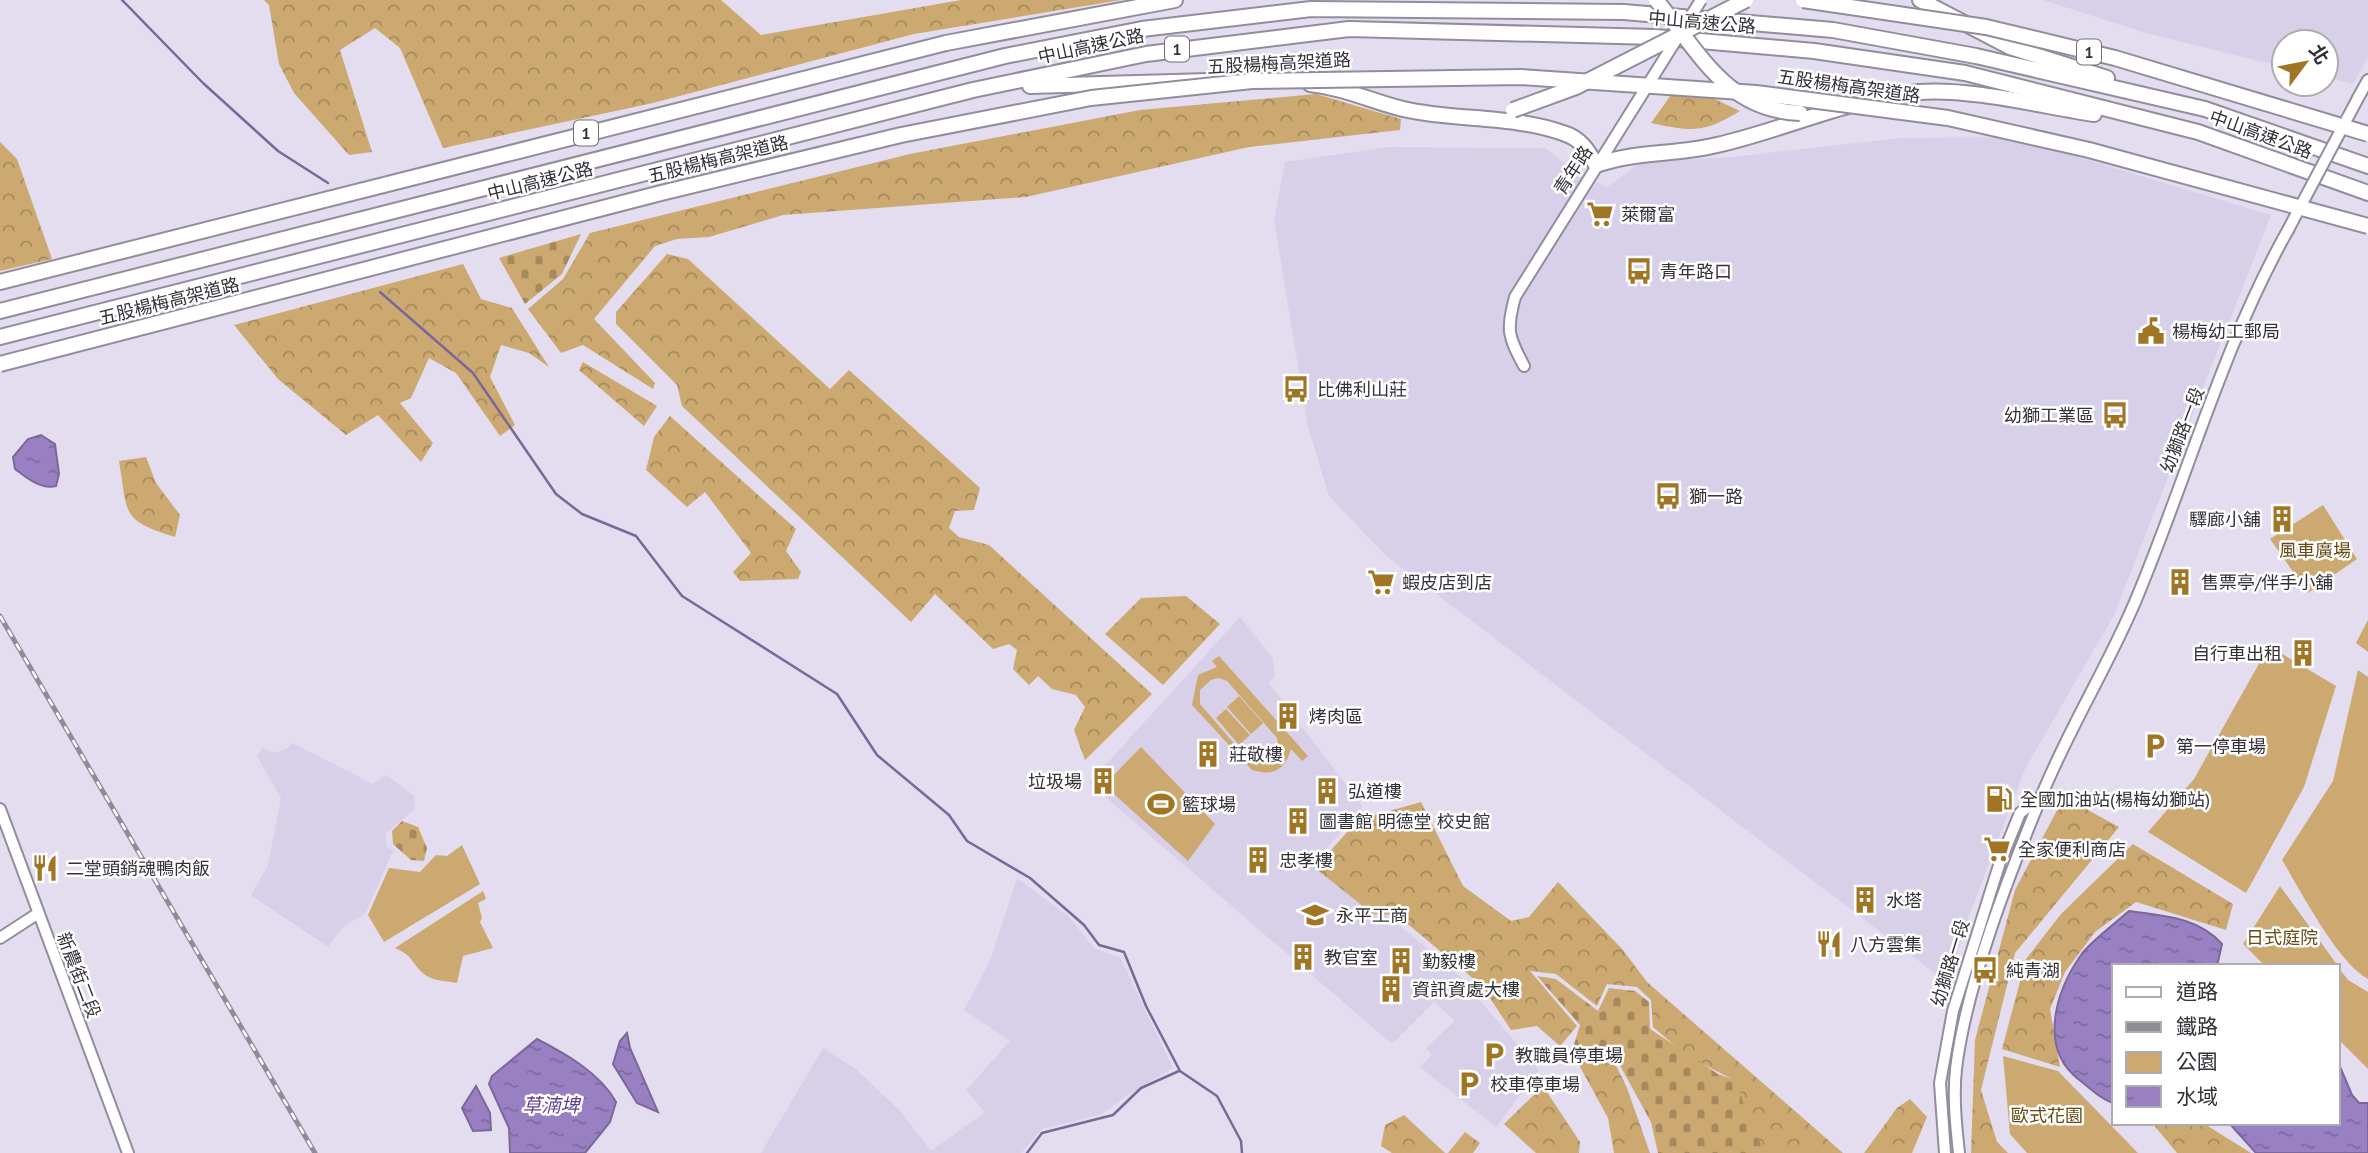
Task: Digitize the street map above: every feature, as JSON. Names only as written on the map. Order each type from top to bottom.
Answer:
[{"type":"highway","name":"1","points":[[0,282],[946,43],[1175,0]]},
{"type":"highway","points":[[1311,9],[1407,0]]},
{"type":"highway","points":[[1656,0],[1682,30],[1711,72],[1743,99],[1784,112],[1829,114]]},
{"type":"highway","points":[[1486,118],[1576,87],[1626,64],[1682,30],[1746,0]]},
{"type":"highway","name":"1","points":[[1803,0],[1986,27],[2115,58],[2368,134]]},
{"type":"highway","points":[[1920,0],[2010,47],[2205,109]]},
{"type":"highway","name":"中山高速公路","points":[[0,312],[1005,56],[1142,29],[1311,9],[1624,12],[1833,30],[1976,56],[2205,109],[2368,166]]},
{"type":"highway","name":"中山高速公路","points":[[0,337],[972,90],[1146,54],[1337,30],[1403,28],[1656,37],[1814,51],[1965,74],[2198,132],[2368,193]]},
{"type":"highway","name":"五股楊梅高架道路","points":[[0,364],[635,200],[901,135],[1091,97],[1252,81],[1387,76],[1521,77],[1756,93],[1948,118],[2089,150],[2368,226]]},
{"type":"highway","points":[[972,90],[1073,82],[1181,80],[1312,85],[1357,92],[1402,109],[1444,116],[1486,118],[1564,133],[1584,144],[1596,165],[1620,157],[1696,150],[1880,98],[1920,92],[1955,93],[2173,126]]},
{"type":"street","name":"青年路","points":[[1524,366],[1513,346],[1508,325],[1516,297],[1701,0]]},
{"type":"street","name":"幼獅路一段","points":[[1959,1153],[1954,1111],[1956,1068],[1967,1013],[2040,798],[2134,604],[2240,328],[2288,230],[2368,80]]},
{"type":"street","name":"幼獅路一段","points":[[1945,1153],[1940,1083],[1953,1011],[2000,862],[2020,813],[2040,798]]},
{"type":"street","name":"新農街二段","points":[[0,809],[128,1153]]},
{"type":"street","points":[[0,938],[37,914]]},
{"type":"shaded area","points":[[2043,0],[2368,0],[2368,57],[2353,84],[2340,81],[2340,28],[2270,28],[2270,64],[2143,32]]},
{"type":"shaded area","points":[[2011,137],[2271,215],[2114,615],[2025,769],[1963,932],[1949,984],[1385,555],[1329,496],[1308,427],[1274,220],[1285,162],[1389,147],[1545,148],[1576,172],[1607,187],[1641,162],[1732,157],[1901,138]]},
{"type":"shaded area","name":"永平工商","points":[[1240,617],[1272,657],[1275,675],[1269,683],[1363,807],[1318,858],[1457,973],[1539,1070],[1496,1127],[1420,1067],[1432,1054],[1426,1048],[1455,1021],[1434,1002],[1392,1044],[1089,783]]},
{"type":"shaded area","points":[[292,743],[373,784],[386,775],[414,796],[415,809],[386,833],[386,846],[393,851],[365,914],[344,926],[328,947],[251,895],[268,865],[281,798],[257,756],[263,748],[274,753],[288,748]]},
{"type":"shaded area","points":[[1017,878],[1068,916],[1095,949],[1120,957],[1173,1068],[1129,1094],[1102,1114],[1042,1129],[1021,1153],[761,1153],[823,1048],[857,1070],[902,1113],[931,1151],[985,1112],[966,1090],[1010,1041],[964,1010],[990,961]]},
{"type":"green space","points":[[264,0],[721,0],[761,35],[961,0],[1121,0],[914,34],[653,103],[443,148],[400,48],[375,28],[340,50],[372,152],[349,155],[294,93],[279,64],[269,5]]},
{"type":"green space","points":[[1316,94],[1401,119],[1400,130],[1249,147],[1026,197],[783,215],[709,237],[677,239],[655,246],[594,319],[655,383],[653,389],[583,345],[561,353],[528,309],[563,279],[590,233],[910,154],[1140,110]]},
{"type":"green space","points":[[1671,95],[1706,95],[1740,111],[1717,123],[1697,129],[1651,123]]},
{"type":"green space","points":[[0,142],[17,159],[52,259],[0,271]]},
{"type":"green space","points":[[581,234],[562,274],[525,304],[499,258]]},
{"type":"green space","points":[[667,254],[688,259],[830,389],[849,370],[980,488],[974,510],[955,511],[949,528],[959,537],[989,545],[1152,694],[1085,760],[1074,730],[1085,707],[1076,695],[1052,689],[1038,676],[1029,685],[1013,669],[1017,650],[1009,644],[993,649],[935,594],[911,622],[682,406],[677,385],[616,324],[616,312]]},
{"type":"green space","points":[[463,264],[481,299],[512,308],[549,367],[529,353],[501,345],[490,377],[515,425],[500,436],[456,373],[429,358],[411,398],[400,403],[433,443],[421,462],[378,415],[346,435],[278,379],[234,325]]},
{"type":"green space","points":[[583,362],[657,406],[644,426],[579,370]]},
{"type":"green space","points":[[670,416],[796,529],[786,551],[801,572],[798,579],[740,581],[733,572],[751,553],[705,492],[687,507],[646,470],[654,437]]},
{"type":"green space","points":[[146,457],[156,483],[180,515],[175,537],[135,519],[126,504],[119,461]]},
{"type":"green space","name":"風車廣場","points":[[2323,505],[2357,559],[2308,593],[2270,539]]},
{"type":"green space","points":[[1186,596],[1220,624],[1163,685],[1105,634],[1141,598]]},
{"type":"green space","points":[[2368,620],[2368,652],[2356,643]]},
{"type":"green space","points":[[2269,646],[2336,686],[2304,787],[2246,893],[2148,832],[2194,779]]},
{"type":"green space","points":[[1219,656],[1308,756],[1302,761],[1291,749],[1278,770],[1252,770],[1192,705],[1198,675],[1217,667],[1212,661]],"holes":[[[1219,678],[1227,681],[1277,738],[1279,753],[1270,763],[1250,762],[1200,704],[1200,690],[1211,680]]]},
{"type":"green space","points":[[2358,670],[2368,677],[2368,979],[2344,958],[2332,942],[2282,860],[2333,781]]},
{"type":"green space","points":[[1239,696],[1263,723],[1251,734],[1227,707]]},
{"type":"green space","points":[[1226,709],[1250,735],[1239,745],[1216,718]]},
{"type":"green space","name":"籃球場","points":[[1141,747],[1215,824],[1188,861],[1104,785]]},
{"type":"green space","points":[[2064,797],[2119,827],[2015,953],[1981,1090],[1997,1142],[2008,1153],[1971,1153],[1975,1040],[2015,890]]},
{"type":"green space","points":[[1421,802],[1463,886],[1511,921],[1529,917],[1558,882],[1623,950],[1647,982],[1843,1153],[1756,1153],[1735,1110],[1730,1078],[1687,1056],[1653,1027],[1651,1000],[1637,987],[1607,984],[1597,1006],[1556,974],[1530,971],[1577,1026],[1560,1046],[1537,1026],[1511,1030],[1482,986],[1397,915],[1373,914],[1315,868],[1358,820]]},
{"type":"green space","points":[[402,821],[418,827],[427,848],[424,861],[411,860],[393,844],[392,831]]},
{"type":"green space","points":[[2133,844],[2233,904],[2226,930],[2136,902],[2095,932],[2065,972],[2050,1009],[2060,1067],[2002,1049],[2026,959],[2061,914]]},
{"type":"green space","points":[[462,845],[480,884],[384,942],[368,915],[389,868],[420,872],[436,855],[447,856]]},
{"type":"green space","name":"日式庭院","points":[[2280,886],[2337,964],[2263,964],[2243,944]]},
{"type":"green space","points":[[483,891],[486,899],[478,903],[482,918],[480,922],[493,948],[463,956],[457,983],[427,976],[409,957],[395,948]]},
{"type":"green space","name":"日式庭院","points":[[2340,970],[2348,980],[2368,992],[2368,1069],[2340,1041]]},
{"type":"green space","points":[[1537,976],[1556,979],[1598,1011],[1609,988],[1635,991],[1649,1002],[1650,1029],[1718,1074],[1737,1081],[1748,1120],[1766,1153],[1658,1153],[1651,1122],[1612,1051],[1572,1051],[1580,1025]]},
{"type":"green space","points":[[1594,1053],[1610,1053],[1627,1088],[1650,1153],[1614,1153],[1608,1118],[1579,1065]]},
{"type":"green space","name":"歐式花園","points":[[2003,1056],[2058,1071],[2138,1153],[2027,1153],[2010,1134]]},
{"type":"green space","points":[[1543,1086],[1580,1142],[1579,1153],[1536,1153],[1504,1124]]},
{"type":"green space","points":[[1910,1099],[1927,1117],[1912,1153],[1864,1153],[1897,1108]]},
{"type":"green space","points":[[1404,1115],[1445,1153],[1392,1153],[1381,1146],[1385,1125]]},
{"type":"green space","points":[[2154,1125],[2206,1125],[2251,1153],[2177,1153]]},
{"type":"green space","points":[[1465,1132],[1480,1143],[1473,1153],[1448,1153]]},
{"type":"water","points":[[41,435],[55,444],[59,474],[56,486],[40,485],[15,469],[13,457],[28,439]]},
{"type":"water","name":"純青湖","points":[[2129,911],[2191,923],[2213,935],[2222,944],[2217,964],[2112,964],[2112,1102],[2095,1093],[2066,1066],[2058,1051],[2055,1035],[2055,1018],[2064,985],[2081,955]]},
{"type":"water","points":[[627,1033],[630,1048],[658,1112],[637,1103],[613,1064],[620,1041]]},
{"type":"water","name":"草湳埤","points":[[537,1039],[592,1073],[616,1102],[610,1122],[585,1153],[510,1153],[509,1128],[489,1084],[492,1076]]},
{"type":"water","points":[[2340,1067],[2352,1095],[2359,1103],[2368,1103],[2368,1153],[2256,1153],[2231,1125],[2340,1125]]},
{"type":"water","points":[[476,1086],[490,1113],[491,1130],[473,1131],[462,1108]]},
{"type":"waterway","points":[[122,0],[203,83],[278,151],[328,183]]},
{"type":"waterway","points":[[380,292],[473,373],[556,494],[582,514],[636,536],[682,596],[837,694],[877,755],[949,815],[967,841],[1030,878],[1084,925],[1099,945],[1124,952],[1146,1006],[1180,1071],[1217,1096],[1241,1141],[1242,1153]]},
{"type":"waterway","points":[[1027,1153],[1042,1133],[1113,1115],[1141,1088],[1179,1071]]},
{"type":"railway","points":[[0,616],[315,1153]]},
{"type":"place","name":"萊爾富","points":[[1600,214]]},
{"type":"place","name":"青年路口","points":[[1639,271]]},
{"type":"place","name":"楊梅幼工郵局","points":[[2151,331]]},
{"type":"place","name":"比佛利山莊","points":[[1296,389]]},
{"type":"place","name":"幼獅工業區","points":[[2115,415]]},
{"type":"place","name":"獅一路","points":[[1668,496]]},
{"type":"place","name":"驛廊小舖","points":[[2282,519]]},
{"type":"place","name":"蝦皮店到店","points":[[1381,582]]},
{"type":"place","name":"售票亭/伴手小舖","points":[[2180,582]]},
{"type":"place","name":"自行車出租","points":[[2303,653]]},
{"type":"place","name":"烤肉區","points":[[1288,716]]},
{"type":"place","name":"第一停車場","points":[[2155,746]]},
{"type":"place","name":"莊敬樓","points":[[1208,754]]},
{"type":"place","name":"垃圾場","points":[[1103,781]]},
{"type":"place","name":"弘道樓","points":[[1327,791]]},
{"type":"place","name":"全國加油站(楊梅幼獅站)","points":[[1999,799]]},
{"type":"place","name":"籃球場","points":[[1161,804]]},
{"type":"place","name":"圖書館 明德堂 校史館","points":[[1298,821]]},
{"type":"place","name":"全家便利商店","points":[[1997,849]]},
{"type":"place","name":"忠孝樓","points":[[1258,860]]},
{"type":"place","name":"二堂頭銷魂鴨肉飯","points":[[45,868]]},
{"type":"place","name":"水塔","points":[[1865,900]]},
{"type":"place","name":"永平工商","points":[[1315,915]]},
{"type":"place","name":"八方雲集","points":[[1829,944]]},
{"type":"place","name":"教官室","points":[[1303,957]]},
{"type":"place","name":"勤毅樓","points":[[1401,961]]},
{"type":"place","name":"純青湖","points":[[1985,970]]},
{"type":"place","name":"資訊資處大樓","points":[[1391,989]]},
{"type":"place","name":"教職員停車場","points":[[1494,1055]]},
{"type":"place","name":"校車停車場","points":[[1469,1084]]}]
